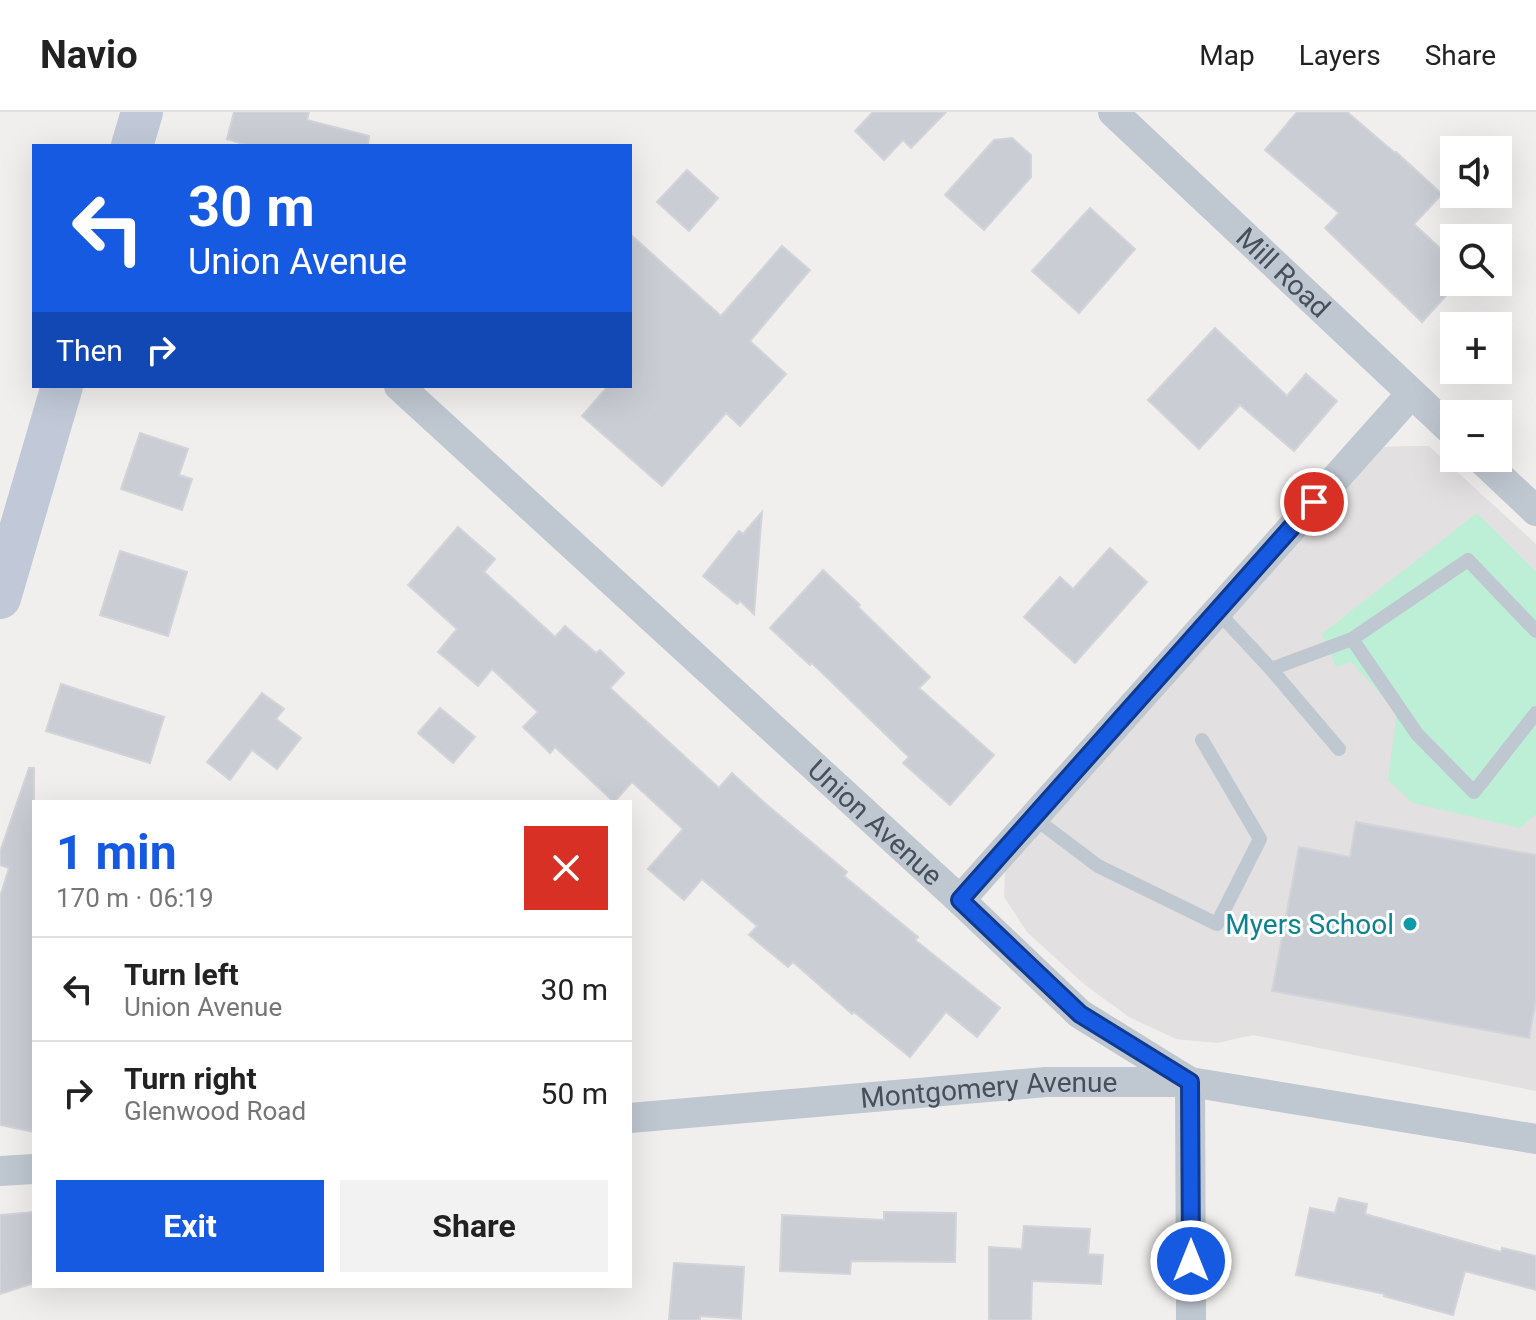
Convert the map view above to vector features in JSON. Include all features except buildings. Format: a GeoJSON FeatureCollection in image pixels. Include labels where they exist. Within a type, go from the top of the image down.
{"type":"FeatureCollection","features":[{"type":"Feature","properties":{"kind":"street","name":"Mill Road"},"geometry":{"type":"LineString","coordinates":[[1113,112],[1440,420]]}},
{"type":"Feature","properties":{"kind":"street"},"geometry":{"type":"LineString","coordinates":[[0,598],[6,554],[61,388]]}},
{"type":"Feature","properties":{"kind":"street","name":"Union Avenue"},"geometry":{"type":"LineString","coordinates":[[401,388],[960,900],[1080,1014],[1190,1082]]}},
{"type":"Feature","properties":{"kind":"street"},"geometry":{"type":"LineString","coordinates":[[960,900],[1411,394]]}},
{"type":"Feature","properties":{"kind":"street"},"geometry":{"type":"LineString","coordinates":[[1495,472],[1536,511]]}},
{"type":"Feature","properties":{"kind":"street","name":"Montgomery Avenue"},"geometry":{"type":"LineString","coordinates":[[632,1118],[1046,1082],[1190,1082],[1536,1139]]}},
{"type":"Feature","properties":{"kind":"street"},"geometry":{"type":"LineString","coordinates":[[1190,1082],[1191,1320]]}},
{"type":"Feature","properties":{"kind":"street"},"geometry":{"type":"LineString","coordinates":[[0,1171],[32,1169]]}},
{"type":"Feature","properties":{"kind":"lane"},"geometry":{"type":"LineString","coordinates":[[1271,669],[1352,639],[1468,560],[1536,631]]}},
{"type":"Feature","properties":{"kind":"lane"},"geometry":{"type":"LineString","coordinates":[[1217,611],[1339,749]]}},
{"type":"Feature","properties":{"kind":"lane"},"geometry":{"type":"LineString","coordinates":[[1352,639],[1417,734],[1474,792],[1536,713]]}},
{"type":"Feature","properties":{"kind":"lane"},"geometry":{"type":"LineString","coordinates":[[1033,817],[1098,866],[1217,924],[1260,839],[1202,740]]}},
{"type":"Feature","properties":{"kind":"shaded area"},"geometry":{"type":"Polygon","coordinates":[[[1429,446],[1440,456],[1440,472],[1457,472],[1536,544],[1536,1091],[1253,1035],[1217,1043],[1176,1039],[1129,1017],[1085,985],[1027,932],[1004,897],[1005,869],[1384,447],[1429,446]]]}},
{"type":"Feature","properties":{"kind":"green space"},"geometry":{"type":"Polygon","coordinates":[[[1477,513],[1536,572],[1536,814],[1520,828],[1413,803],[1388,780],[1397,712],[1351,662],[1336,667],[1322,634],[1477,513]]]}},
{"type":"Feature","properties":{"kind":"place","name":"Myers School"},"geometry":{"type":"Point","coordinates":[1410,924]}},
{"type":"Feature","properties":{"kind":"route"},"geometry":{"type":"LineString","coordinates":[[1191,1261],[1190,1082],[1080,1014],[960,900],[1314,502]]}}]}
